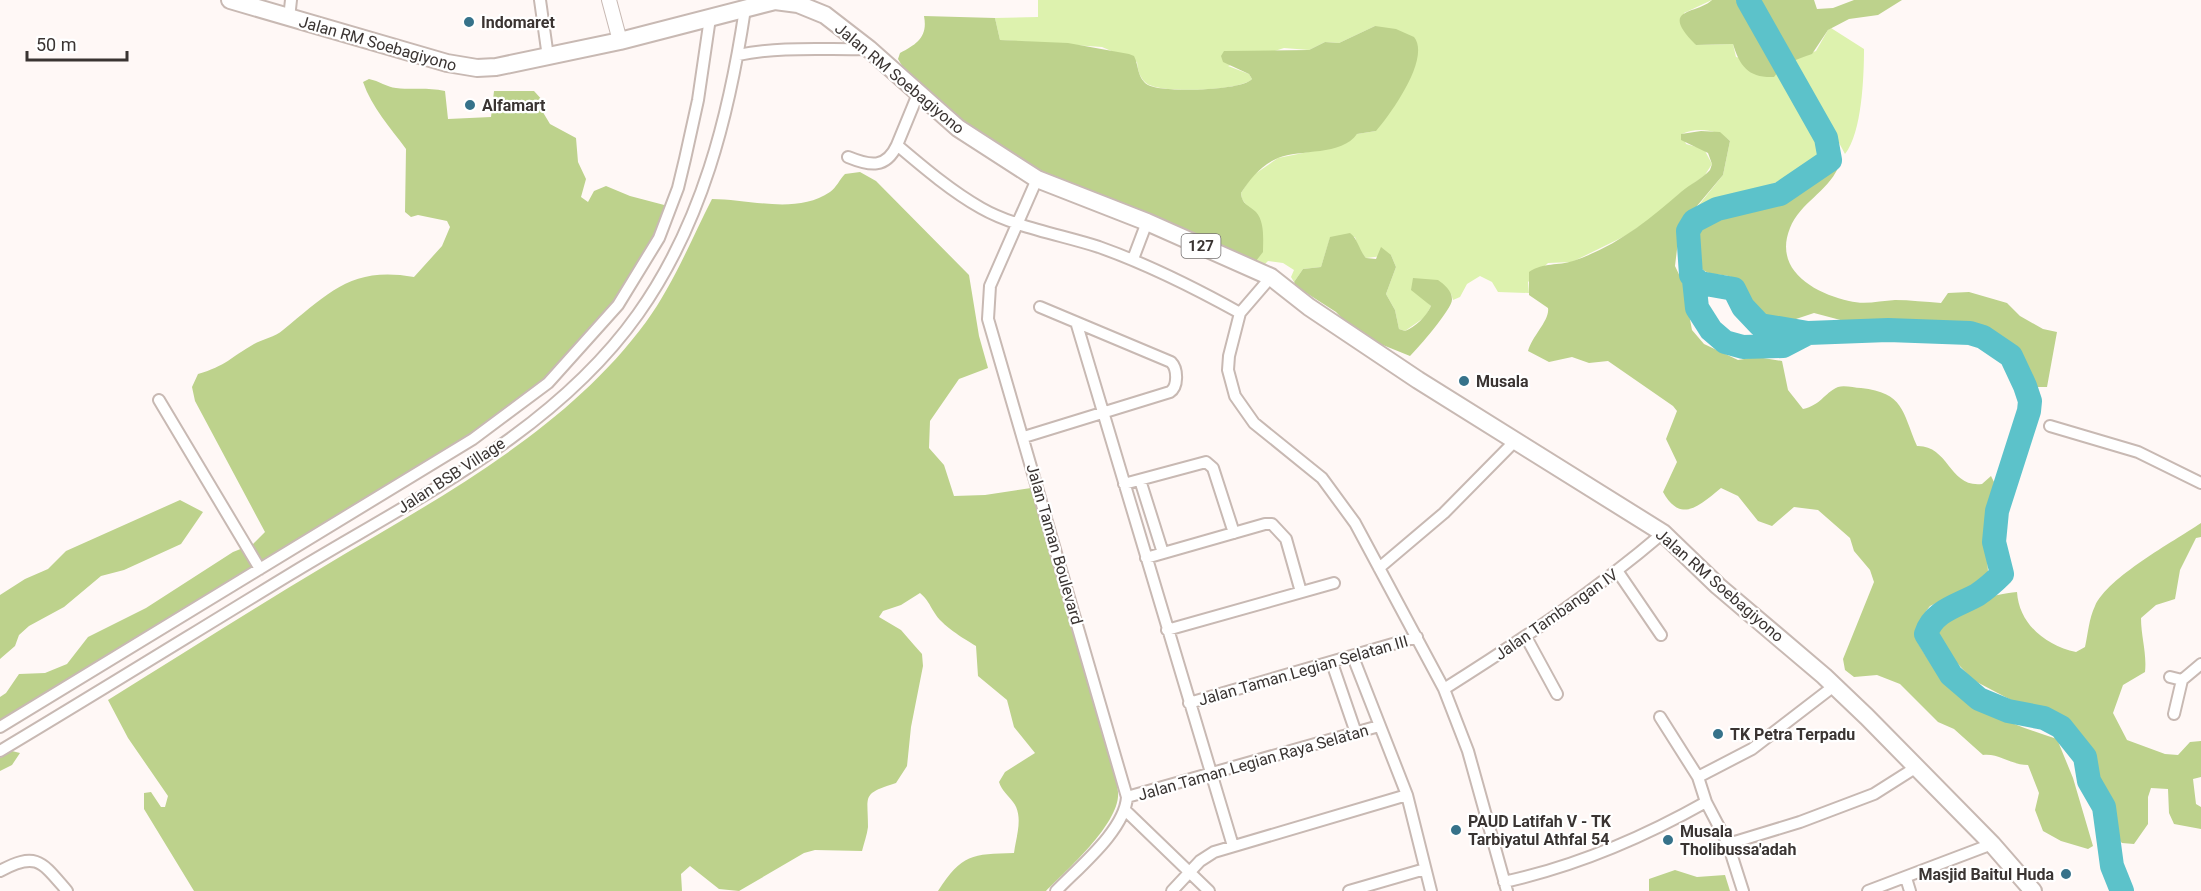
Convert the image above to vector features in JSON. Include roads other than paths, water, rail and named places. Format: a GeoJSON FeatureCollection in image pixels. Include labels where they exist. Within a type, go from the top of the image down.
{"type":"FeatureCollection","features":[{"type":"Feature","properties":{"kind":"main road","name":"Jalan RM Soebagiyono"},"geometry":{"type":"LineString","coordinates":[[230,0],[461,66],[496,67],[620,41],[775,1],[811,8],[825,15],[870,49],[918,94],[988,150],[1037,179],[1147,222],[1270,277],[1309,307],[1418,380],[1663,533],[1718,586],[1834,686],[1992,844],[2033,891]]}},
{"type":"Feature","properties":{"kind":"street"},"geometry":{"type":"LineString","coordinates":[[289,18],[291,0]]}},
{"type":"Feature","properties":{"kind":"street"},"geometry":{"type":"LineString","coordinates":[[540,0],[548,57]]}},
{"type":"Feature","properties":{"kind":"street"},"geometry":{"type":"LineString","coordinates":[[609,0],[620,41]]}},
{"type":"Feature","properties":{"kind":"street","name":"Jalan BSB Village"},"geometry":{"type":"LineString","coordinates":[[0,752],[428,492],[535,418],[578,381],[637,316],[656,286],[696,205],[721,136],[745,9]]}},
{"type":"Feature","properties":{"kind":"street"},"geometry":{"type":"LineString","coordinates":[[0,727],[473,439],[548,383],[618,305],[659,238],[678,188],[698,100],[710,18]]}},
{"type":"Feature","properties":{"kind":"street"},"geometry":{"type":"LineString","coordinates":[[738,55],[812,48],[870,49]]}},
{"type":"Feature","properties":{"kind":"street"},"geometry":{"type":"LineString","coordinates":[[849,158],[861,162],[884,162],[890,158],[918,94]]}},
{"type":"Feature","properties":{"kind":"street"},"geometry":{"type":"LineString","coordinates":[[897,145],[946,185],[982,209],[1017,223],[1054,232],[1132,259],[1240,313]]}},
{"type":"Feature","properties":{"kind":"street","name":"Jalan Taman Boulevard"},"geometry":{"type":"LineString","coordinates":[[1037,179],[990,286],[987,312],[1127,797],[1126,811]]}},
{"type":"Feature","properties":{"kind":"street"},"geometry":{"type":"LineString","coordinates":[[1132,259],[1147,222]]}},
{"type":"Feature","properties":{"kind":"street"},"geometry":{"type":"LineString","coordinates":[[1270,277],[1240,313],[1229,356],[1228,370],[1235,396],[1254,423],[1322,478],[1355,523],[1444,689],[1468,751],[1505,887],[1658,829],[1706,802]]}},
{"type":"Feature","properties":{"kind":"street"},"geometry":{"type":"LineString","coordinates":[[1024,438],[1174,390],[1174,365],[1077,325],[1040,307]]}},
{"type":"Feature","properties":{"kind":"street"},"geometry":{"type":"LineString","coordinates":[[1077,325],[1233,846]]}},
{"type":"Feature","properties":{"kind":"street"},"geometry":{"type":"LineString","coordinates":[[159,400],[260,569]]}},
{"type":"Feature","properties":{"kind":"street"},"geometry":{"type":"LineString","coordinates":[[2050,426],[2138,452],[2201,483]]}},
{"type":"Feature","properties":{"kind":"street"},"geometry":{"type":"LineString","coordinates":[[1379,568],[1444,513],[1515,440]]}},
{"type":"Feature","properties":{"kind":"street"},"geometry":{"type":"LineString","coordinates":[[1124,484],[1201,463],[1210,464],[1234,532]]}},
{"type":"Feature","properties":{"kind":"street"},"geometry":{"type":"LineString","coordinates":[[1140,480],[1163,553]]}},
{"type":"Feature","properties":{"kind":"street"},"geometry":{"type":"LineString","coordinates":[[1146,558],[1234,532],[1272,524],[1282,531],[1301,592]]}},
{"type":"Feature","properties":{"kind":"street","name":"Jalan Tambangan IV"},"geometry":{"type":"LineString","coordinates":[[1444,689],[1526,637],[1617,572],[1663,533]]}},
{"type":"Feature","properties":{"kind":"street"},"geometry":{"type":"LineString","coordinates":[[1617,572],[1661,635]]}},
{"type":"Feature","properties":{"kind":"street"},"geometry":{"type":"LineString","coordinates":[[1167,630],[1334,583]]}},
{"type":"Feature","properties":{"kind":"street","name":"Jalan Taman Legian Selatan III"},"geometry":{"type":"LineString","coordinates":[[1189,703],[1417,637]]}},
{"type":"Feature","properties":{"kind":"street"},"geometry":{"type":"LineString","coordinates":[[1526,637],[1557,694]]}},
{"type":"Feature","properties":{"kind":"street"},"geometry":{"type":"LineString","coordinates":[[1353,657],[1407,795],[1431,891]]}},
{"type":"Feature","properties":{"kind":"street"},"geometry":{"type":"LineString","coordinates":[[1332,663],[1356,733]]}},
{"type":"Feature","properties":{"kind":"street"},"geometry":{"type":"LineString","coordinates":[[2174,714],[2182,680],[2201,664]]}},
{"type":"Feature","properties":{"kind":"street"},"geometry":{"type":"LineString","coordinates":[[2170,677],[2182,680]]}},
{"type":"Feature","properties":{"kind":"street"},"geometry":{"type":"LineString","coordinates":[[1698,777],[1752,749],[1834,686]]}},
{"type":"Feature","properties":{"kind":"street"},"geometry":{"type":"LineString","coordinates":[[1660,717],[1698,777],[1706,802],[1728,844],[1743,891]]}},
{"type":"Feature","properties":{"kind":"street","name":"Jalan Taman Legian Raya Selatan"},"geometry":{"type":"LineString","coordinates":[[1127,797],[1379,726]]}},
{"type":"Feature","properties":{"kind":"street"},"geometry":{"type":"LineString","coordinates":[[1728,844],[1800,822],[1874,794],[1915,768]]}},
{"type":"Feature","properties":{"kind":"street"},"geometry":{"type":"LineString","coordinates":[[1172,891],[1206,856],[1407,795]]}},
{"type":"Feature","properties":{"kind":"street"},"geometry":{"type":"LineString","coordinates":[[1056,891],[1113,831],[1126,811],[1209,891]]}},
{"type":"Feature","properties":{"kind":"street"},"geometry":{"type":"LineString","coordinates":[[1868,891],[1992,844]]}},
{"type":"Feature","properties":{"kind":"street"},"geometry":{"type":"LineString","coordinates":[[0,871],[19,861],[31,860],[47,868],[67,891]]}},
{"type":"Feature","properties":{"kind":"street"},"geometry":{"type":"LineString","coordinates":[[1351,891],[1425,869]]}},
{"type":"Feature","properties":{"kind":"street"},"geometry":{"type":"LineString","coordinates":[[1906,878],[1910,891]]}},
{"type":"Feature","properties":{"kind":"waterway"},"geometry":{"type":"LineString","coordinates":[[1748,0],[1826,138],[1830,160],[1780,194],[1717,209],[1694,221],[1688,231],[1691,275],[1700,283],[1734,289],[1743,307],[1760,325],[1808,333],[1888,330],[1970,333],[1983,337],[2011,356],[2030,401],[2029,411],[1997,511],[1994,542],[2002,574],[1977,595],[1940,614],[1929,626],[1926,634],[1951,675],[1979,699],[2008,711],[2044,718],[2061,727],[2085,757],[2089,781],[2104,807],[2112,866],[2122,891]]}},
{"type":"Feature","properties":{"kind":"waterway"},"geometry":{"type":"LineString","coordinates":[[1694,280],[1697,308],[1711,330],[1725,342],[1743,347],[1783,346],[1808,333]]}},
{"type":"Feature","properties":{"kind":"place","name":"Indomaret"},"geometry":{"type":"Point","coordinates":[469,22]}},
{"type":"Feature","properties":{"kind":"place","name":"Alfamart"},"geometry":{"type":"Point","coordinates":[470,105]}},
{"type":"Feature","properties":{"kind":"place","name":"Musala"},"geometry":{"type":"Point","coordinates":[1464,381]}},
{"type":"Feature","properties":{"kind":"place","name":"TK Petra Terpadu"},"geometry":{"type":"Point","coordinates":[1718,734]}},
{"type":"Feature","properties":{"kind":"place","name":"PAUD Latifah V - TK Tarbiyatul Athfal 54"},"geometry":{"type":"Point","coordinates":[1456,830]}},
{"type":"Feature","properties":{"kind":"place","name":"Musala Tholibussa'adah"},"geometry":{"type":"Point","coordinates":[1668,840]}},
{"type":"Feature","properties":{"kind":"place","name":"Masjid Baitul Huda"},"geometry":{"type":"Point","coordinates":[2066,874]}}]}
